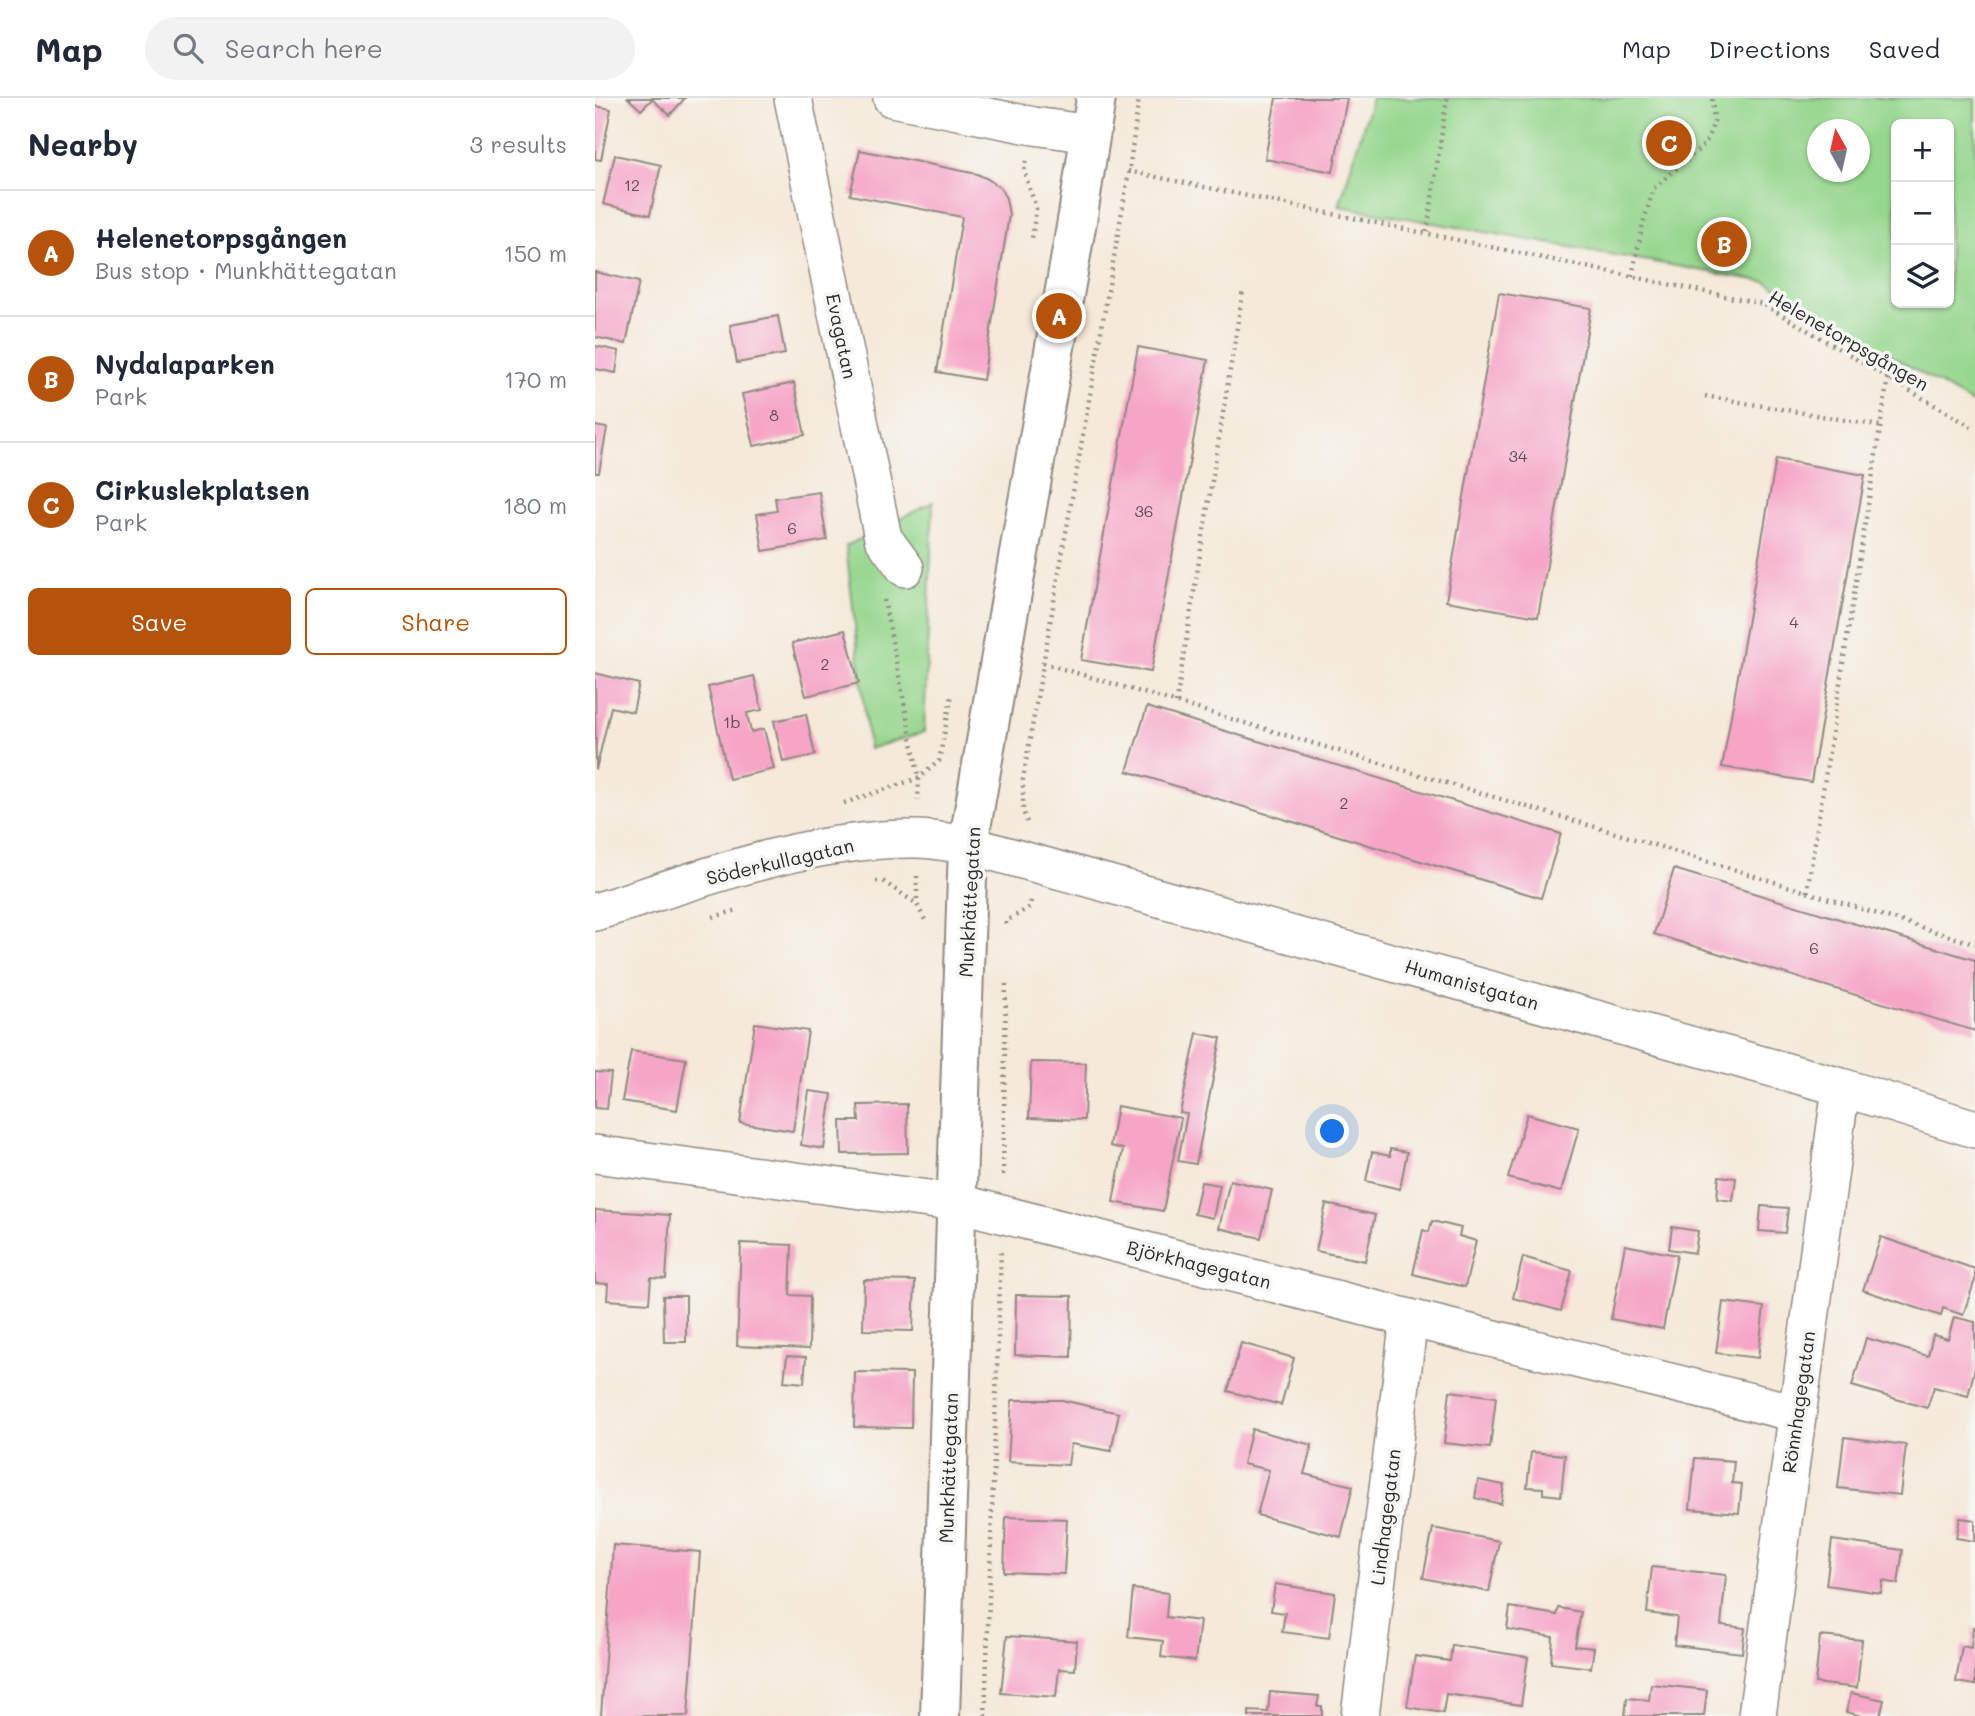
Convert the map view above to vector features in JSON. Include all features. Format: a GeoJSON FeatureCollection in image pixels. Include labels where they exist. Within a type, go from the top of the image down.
{"type":"FeatureCollection","features":[{"type":"Feature","properties":{"kind":"main road","name":"Munkhättegatan"},"geometry":{"type":"LineString","coordinates":[[940,1716],[968,845],[1091,131]]}},
{"type":"Feature","properties":{"kind":"street","name":"Evagatan"},"geometry":{"type":"LineString","coordinates":[[793,98],[883,538],[905,568]]}},
{"type":"Feature","properties":{"kind":"street"},"geometry":{"type":"LineString","coordinates":[[892,98],[1034,126],[1091,131]]}},
{"type":"Feature","properties":{"kind":"street","name":"Söderkullagatan"},"geometry":{"type":"LineString","coordinates":[[595,912],[762,861],[839,844],[916,839],[968,845]]}},
{"type":"Feature","properties":{"kind":"street","name":"Humanistgatan"},"geometry":{"type":"LineString","coordinates":[[968,845],[1841,1087],[1975,1129]]}},
{"type":"Feature","properties":{"kind":"street","name":"Rönnhagegatan"},"geometry":{"type":"LineString","coordinates":[[1757,1716],[1841,1087]]}},
{"type":"Feature","properties":{"kind":"street","name":"Björkhagegatan"},"geometry":{"type":"LineString","coordinates":[[595,1154],[958,1203],[1796,1413]]}},
{"type":"Feature","properties":{"kind":"street","name":"Lindhagegatan"},"geometry":{"type":"LineString","coordinates":[[1360,1716],[1409,1318]]}},
{"type":"Feature","properties":{"kind":"path"},"geometry":{"type":"LineString","coordinates":[[1427,232],[1447,98]]}},
{"type":"Feature","properties":{"kind":"path"},"geometry":{"type":"LineString","coordinates":[[1632,276],[1643,223],[1654,188],[1706,143],[1714,122],[1712,98]]}},
{"type":"Feature","properties":{"kind":"path","name":"Helenetorpsgången"},"geometry":{"type":"LineString","coordinates":[[1091,131],[1427,232],[1763,304],[1975,429]]}},
{"type":"Feature","properties":{"kind":"path"},"geometry":{"type":"LineString","coordinates":[[1177,703],[1243,290]]}},
{"type":"Feature","properties":{"kind":"path"},"geometry":{"type":"LineString","coordinates":[[1807,892],[1888,378]]}},
{"type":"Feature","properties":{"kind":"path"},"geometry":{"type":"LineString","coordinates":[[1705,396],[1880,426]]}},
{"type":"Feature","properties":{"kind":"path"},"geometry":{"type":"LineString","coordinates":[[905,568],[880,581],[919,778],[917,904]]}},
{"type":"Feature","properties":{"kind":"path"},"geometry":{"type":"LineString","coordinates":[[1043,663],[1975,944]]}},
{"type":"Feature","properties":{"kind":"green space"},"geometry":{"type":"Polygon","coordinates":[[[1372,98],[1975,98],[1975,405],[1766,282],[1339,206],[1372,98]]]}},
{"type":"Feature","properties":{"kind":"green space"},"geometry":{"type":"Polygon","coordinates":[[[933,502],[924,732],[869,749],[846,546],[933,502]]]}},
{"type":"Feature","properties":{"kind":"building"},"geometry":{"type":"Polygon","coordinates":[[[628,98],[685,98],[670,115],[652,99],[641,110],[628,98]]]}},
{"type":"Feature","properties":{"kind":"building"},"geometry":{"type":"Polygon","coordinates":[[[1276,98],[1347,98],[1333,172],[1265,159],[1276,98]]]}},
{"type":"Feature","properties":{"kind":"building"},"geometry":{"type":"Polygon","coordinates":[[[595,106],[611,109],[601,160],[595,159],[595,106]]]}},
{"type":"Feature","properties":{"kind":"building"},"geometry":{"type":"Polygon","coordinates":[[[860,150],[977,174],[1000,188],[1006,198],[1009,215],[983,380],[937,372],[962,217],[850,195],[860,150]]]}},
{"type":"Feature","properties":{"kind":"building"},"geometry":{"type":"Polygon","coordinates":[[[615,155],[661,165],[650,215],[603,204],[615,155]]]}},
{"type":"Feature","properties":{"kind":"building"},"geometry":{"type":"Polygon","coordinates":[[[595,272],[639,282],[626,344],[595,337],[595,272]]]}},
{"type":"Feature","properties":{"kind":"building"},"geometry":{"type":"Polygon","coordinates":[[[1499,293],[1591,308],[1538,617],[1446,601],[1499,293]]]}},
{"type":"Feature","properties":{"kind":"building"},"geometry":{"type":"Polygon","coordinates":[[[778,316],[785,354],[737,363],[730,325],[778,316]]]}},
{"type":"Feature","properties":{"kind":"building"},"geometry":{"type":"Polygon","coordinates":[[[595,346],[619,351],[616,373],[595,369],[595,346]]]}},
{"type":"Feature","properties":{"kind":"building"},"geometry":{"type":"Polygon","coordinates":[[[1138,347],[1208,360],[1151,672],[1081,660],[1138,347]]]}},
{"type":"Feature","properties":{"kind":"building"},"geometry":{"type":"Polygon","coordinates":[[[794,383],[805,435],[754,446],[742,394],[794,383]]]}},
{"type":"Feature","properties":{"kind":"building"},"geometry":{"type":"Polygon","coordinates":[[[595,426],[607,428],[599,473],[595,473],[595,426]]]}},
{"type":"Feature","properties":{"kind":"building"},"geometry":{"type":"Polygon","coordinates":[[[1776,459],[1865,475],[1811,782],[1722,767],[1776,459]]]}},
{"type":"Feature","properties":{"kind":"building"},"geometry":{"type":"Polygon","coordinates":[[[819,492],[827,540],[763,551],[757,514],[777,511],[775,498],[819,492]]]}},
{"type":"Feature","properties":{"kind":"building"},"geometry":{"type":"Polygon","coordinates":[[[845,630],[859,683],[806,696],[792,643],[845,630]]]}},
{"type":"Feature","properties":{"kind":"building"},"geometry":{"type":"Polygon","coordinates":[[[595,673],[639,684],[633,712],[611,707],[596,770],[595,673]]]}},
{"type":"Feature","properties":{"kind":"building"},"geometry":{"type":"Polygon","coordinates":[[[754,676],[762,710],[747,713],[751,732],[764,729],[774,769],[729,779],[708,687],[754,676]]]}},
{"type":"Feature","properties":{"kind":"building"},"geometry":{"type":"Polygon","coordinates":[[[1147,707],[1561,834],[1541,898],[1127,771],[1147,707]]]}},
{"type":"Feature","properties":{"kind":"building"},"geometry":{"type":"Polygon","coordinates":[[[806,714],[815,755],[783,762],[774,721],[806,714]]]}},
{"type":"Feature","properties":{"kind":"building"},"geometry":{"type":"Polygon","coordinates":[[[1674,869],[1975,960],[1975,1031],[1654,934],[1674,869]]]}},
{"type":"Feature","properties":{"kind":"building"},"geometry":{"type":"Polygon","coordinates":[[[755,1023],[808,1031],[793,1131],[740,1123],[755,1023]]]}},
{"type":"Feature","properties":{"kind":"building"},"geometry":{"type":"Polygon","coordinates":[[[1197,1033],[1221,1038],[1196,1164],[1178,1161],[1187,1114],[1180,1113],[1197,1033]]]}},
{"type":"Feature","properties":{"kind":"building"},"geometry":{"type":"Polygon","coordinates":[[[631,1051],[686,1059],[677,1110],[622,1101],[631,1051]]]}},
{"type":"Feature","properties":{"kind":"building"},"geometry":{"type":"Polygon","coordinates":[[[1031,1062],[1086,1063],[1084,1120],[1029,1118],[1031,1062]]]}},
{"type":"Feature","properties":{"kind":"building"},"geometry":{"type":"Polygon","coordinates":[[[595,1072],[611,1073],[607,1109],[595,1108],[595,1072]]]}},
{"type":"Feature","properties":{"kind":"building"},"geometry":{"type":"Polygon","coordinates":[[[809,1091],[832,1094],[824,1149],[801,1145],[809,1091]]]}},
{"type":"Feature","properties":{"kind":"building"},"geometry":{"type":"Polygon","coordinates":[[[907,1104],[908,1153],[842,1154],[841,1121],[859,1121],[858,1105],[907,1104]]]}},
{"type":"Feature","properties":{"kind":"building"},"geometry":{"type":"Polygon","coordinates":[[[1117,1106],[1181,1118],[1163,1211],[1113,1202],[1123,1149],[1110,1146],[1117,1106]]]}},
{"type":"Feature","properties":{"kind":"building"},"geometry":{"type":"Polygon","coordinates":[[[1527,1114],[1579,1128],[1561,1192],[1508,1178],[1527,1114]]]}},
{"type":"Feature","properties":{"kind":"building"},"geometry":{"type":"Polygon","coordinates":[[[1390,1149],[1407,1152],[1400,1189],[1366,1181],[1372,1152],[1390,1156],[1390,1149]]]}},
{"type":"Feature","properties":{"kind":"building"},"geometry":{"type":"Polygon","coordinates":[[[1719,1176],[1736,1178],[1733,1201],[1717,1199],[1719,1176]]]}},
{"type":"Feature","properties":{"kind":"building"},"geometry":{"type":"Polygon","coordinates":[[[1230,1180],[1272,1190],[1261,1238],[1219,1228],[1230,1180]]]}},
{"type":"Feature","properties":{"kind":"building"},"geometry":{"type":"Polygon","coordinates":[[[1201,1182],[1220,1185],[1213,1218],[1194,1214],[1201,1182]]]}},
{"type":"Feature","properties":{"kind":"building"},"geometry":{"type":"Polygon","coordinates":[[[1326,1204],[1375,1215],[1365,1261],[1316,1251],[1326,1204]]]}},
{"type":"Feature","properties":{"kind":"building"},"geometry":{"type":"Polygon","coordinates":[[[1761,1206],[1788,1208],[1785,1233],[1759,1231],[1761,1206]]]}},
{"type":"Feature","properties":{"kind":"building"},"geometry":{"type":"Polygon","coordinates":[[[595,1210],[670,1215],[666,1279],[651,1278],[649,1303],[607,1300],[608,1284],[595,1283],[595,1210]]]}},
{"type":"Feature","properties":{"kind":"building"},"geometry":{"type":"Polygon","coordinates":[[[1432,1221],[1461,1228],[1459,1236],[1476,1241],[1465,1287],[1413,1274],[1423,1230],[1429,1232],[1432,1221]]]}},
{"type":"Feature","properties":{"kind":"building"},"geometry":{"type":"Polygon","coordinates":[[[1672,1227],[1698,1231],[1695,1253],[1669,1249],[1672,1227]]]}},
{"type":"Feature","properties":{"kind":"building"},"geometry":{"type":"Polygon","coordinates":[[[1881,1237],[1975,1269],[1975,1280],[1963,1315],[1943,1308],[1941,1316],[1863,1290],[1881,1237]]]}},
{"type":"Feature","properties":{"kind":"building"},"geometry":{"type":"Polygon","coordinates":[[[741,1243],[792,1245],[790,1295],[810,1296],[809,1349],[737,1346],[741,1243]]]}},
{"type":"Feature","properties":{"kind":"building"},"geometry":{"type":"Polygon","coordinates":[[[1625,1245],[1677,1255],[1663,1329],[1611,1319],[1625,1245]]]}},
{"type":"Feature","properties":{"kind":"building"},"geometry":{"type":"Polygon","coordinates":[[[1523,1257],[1572,1271],[1561,1311],[1513,1298],[1523,1257]]]}},
{"type":"Feature","properties":{"kind":"building"},"geometry":{"type":"Polygon","coordinates":[[[864,1280],[915,1281],[913,1331],[863,1330],[864,1280]]]}},
{"type":"Feature","properties":{"kind":"building"},"geometry":{"type":"Polygon","coordinates":[[[1016,1295],[1072,1296],[1071,1357],[1015,1355],[1016,1295]]]}},
{"type":"Feature","properties":{"kind":"building"},"geometry":{"type":"Polygon","coordinates":[[[663,1296],[686,1296],[686,1342],[664,1342],[663,1296]]]}},
{"type":"Feature","properties":{"kind":"building"},"geometry":{"type":"Polygon","coordinates":[[[1723,1302],[1764,1307],[1758,1358],[1716,1353],[1723,1302]]]}},
{"type":"Feature","properties":{"kind":"building"},"geometry":{"type":"Polygon","coordinates":[[[1954,1317],[1975,1322],[1975,1368],[1968,1396],[1934,1387],[1927,1408],[1852,1386],[1866,1338],[1928,1356],[1933,1335],[1948,1339],[1954,1317]]]}},
{"type":"Feature","properties":{"kind":"building"},"geometry":{"type":"Polygon","coordinates":[[[1241,1343],[1294,1358],[1281,1405],[1228,1391],[1241,1343]]]}},
{"type":"Feature","properties":{"kind":"building"},"geometry":{"type":"Polygon","coordinates":[[[787,1356],[806,1357],[804,1383],[784,1381],[787,1356]]]}},
{"type":"Feature","properties":{"kind":"building"},"geometry":{"type":"Polygon","coordinates":[[[855,1372],[912,1373],[911,1428],[854,1427],[855,1372]]]}},
{"type":"Feature","properties":{"kind":"building"},"geometry":{"type":"Polygon","coordinates":[[[1450,1391],[1496,1397],[1490,1448],[1444,1443],[1450,1391]]]}},
{"type":"Feature","properties":{"kind":"building"},"geometry":{"type":"Polygon","coordinates":[[[1012,1400],[1062,1400],[1119,1413],[1111,1451],[1071,1444],[1068,1465],[1008,1462],[1012,1400]]]}},
{"type":"Feature","properties":{"kind":"building"},"geometry":{"type":"Polygon","coordinates":[[[1252,1429],[1312,1445],[1304,1474],[1353,1486],[1341,1537],[1257,1515],[1269,1470],[1243,1464],[1252,1429]]]}},
{"type":"Feature","properties":{"kind":"building"},"geometry":{"type":"Polygon","coordinates":[[[1844,1437],[1906,1445],[1900,1495],[1838,1488],[1844,1437]]]}},
{"type":"Feature","properties":{"kind":"building"},"geometry":{"type":"Polygon","coordinates":[[[1531,1452],[1565,1455],[1561,1496],[1543,1494],[1543,1488],[1527,1487],[1531,1452]]]}},
{"type":"Feature","properties":{"kind":"building"},"geometry":{"type":"Polygon","coordinates":[[[1695,1458],[1734,1461],[1732,1483],[1742,1484],[1739,1513],[1690,1509],[1695,1458]]]}},
{"type":"Feature","properties":{"kind":"building"},"geometry":{"type":"Polygon","coordinates":[[[1478,1480],[1504,1485],[1501,1504],[1475,1498],[1478,1480]]]}},
{"type":"Feature","properties":{"kind":"building"},"geometry":{"type":"Polygon","coordinates":[[[1006,1517],[1067,1519],[1064,1574],[1004,1572],[1006,1517]]]}},
{"type":"Feature","properties":{"kind":"building"},"geometry":{"type":"Polygon","coordinates":[[[1960,1518],[1975,1520],[1975,1541],[1956,1538],[1960,1518]]]}},
{"type":"Feature","properties":{"kind":"building"},"geometry":{"type":"Polygon","coordinates":[[[1433,1528],[1499,1541],[1489,1592],[1423,1578],[1433,1528]]]}},
{"type":"Feature","properties":{"kind":"building"},"geometry":{"type":"Polygon","coordinates":[[[1832,1540],[1903,1550],[1898,1584],[1883,1581],[1881,1593],[1826,1585],[1832,1540]]]}},
{"type":"Feature","properties":{"kind":"building"},"geometry":{"type":"Polygon","coordinates":[[[613,1545],[700,1552],[688,1716],[601,1716],[613,1545]]]}},
{"type":"Feature","properties":{"kind":"building"},"geometry":{"type":"Polygon","coordinates":[[[1652,1567],[1726,1575],[1721,1625],[1745,1628],[1742,1653],[1674,1645],[1677,1617],[1647,1613],[1652,1567]]]}},
{"type":"Feature","properties":{"kind":"building"},"geometry":{"type":"Polygon","coordinates":[[[1275,1584],[1335,1593],[1329,1638],[1282,1632],[1285,1613],[1271,1611],[1275,1584]]]}},
{"type":"Feature","properties":{"kind":"building"},"geometry":{"type":"Polygon","coordinates":[[[1133,1589],[1168,1593],[1166,1617],[1200,1621],[1195,1661],[1161,1657],[1163,1641],[1128,1637],[1133,1589]]]}},
{"type":"Feature","properties":{"kind":"building"},"geometry":{"type":"Polygon","coordinates":[[[1510,1607],[1557,1615],[1559,1608],[1581,1612],[1575,1646],[1594,1648],[1591,1668],[1551,1663],[1553,1637],[1507,1629],[1510,1607]]]}},
{"type":"Feature","properties":{"kind":"building"},"geometry":{"type":"Polygon","coordinates":[[[1973,1627],[1975,1685],[1956,1682],[1962,1646],[1971,1648],[1973,1627]]]}},
{"type":"Feature","properties":{"kind":"building"},"geometry":{"type":"Polygon","coordinates":[[[1007,1636],[1077,1641],[1075,1670],[1059,1669],[1056,1697],[1001,1693],[1007,1636]]]}},
{"type":"Feature","properties":{"kind":"building"},"geometry":{"type":"Polygon","coordinates":[[[1820,1636],[1862,1640],[1857,1688],[1815,1683],[1820,1636]]]}},
{"type":"Feature","properties":{"kind":"building"},"geometry":{"type":"Polygon","coordinates":[[[1452,1645],[1528,1657],[1521,1705],[1446,1694],[1443,1713],[1407,1707],[1415,1656],[1450,1661],[1452,1645]]]}},
{"type":"Feature","properties":{"kind":"building"},"geometry":{"type":"Polygon","coordinates":[[[1651,1684],[1707,1690],[1704,1716],[1625,1716],[1627,1698],[1649,1700],[1651,1684]]]}},
{"type":"Feature","properties":{"kind":"building"},"geometry":{"type":"Polygon","coordinates":[[[1270,1692],[1319,1696],[1317,1706],[1322,1706],[1322,1716],[1249,1716],[1249,1711],[1268,1712],[1270,1692]]]}},
{"type":"Feature","properties":{"kind":"building"},"geometry":{"type":"Polygon","coordinates":[[[1851,1693],[1884,1700],[1880,1716],[1862,1716],[1846,1712],[1851,1693]]]}},
{"type":"Feature","properties":{"kind":"place","name":"Cirkuslekplatsen"},"geometry":{"type":"Point","coordinates":[1669,143]}},
{"type":"Feature","properties":{"kind":"place","name":"Nydalaparken"},"geometry":{"type":"Point","coordinates":[1724,244]}},
{"type":"Feature","properties":{"kind":"place","name":"Helenetorpsgången"},"geometry":{"type":"Point","coordinates":[1059,316]}}]}
